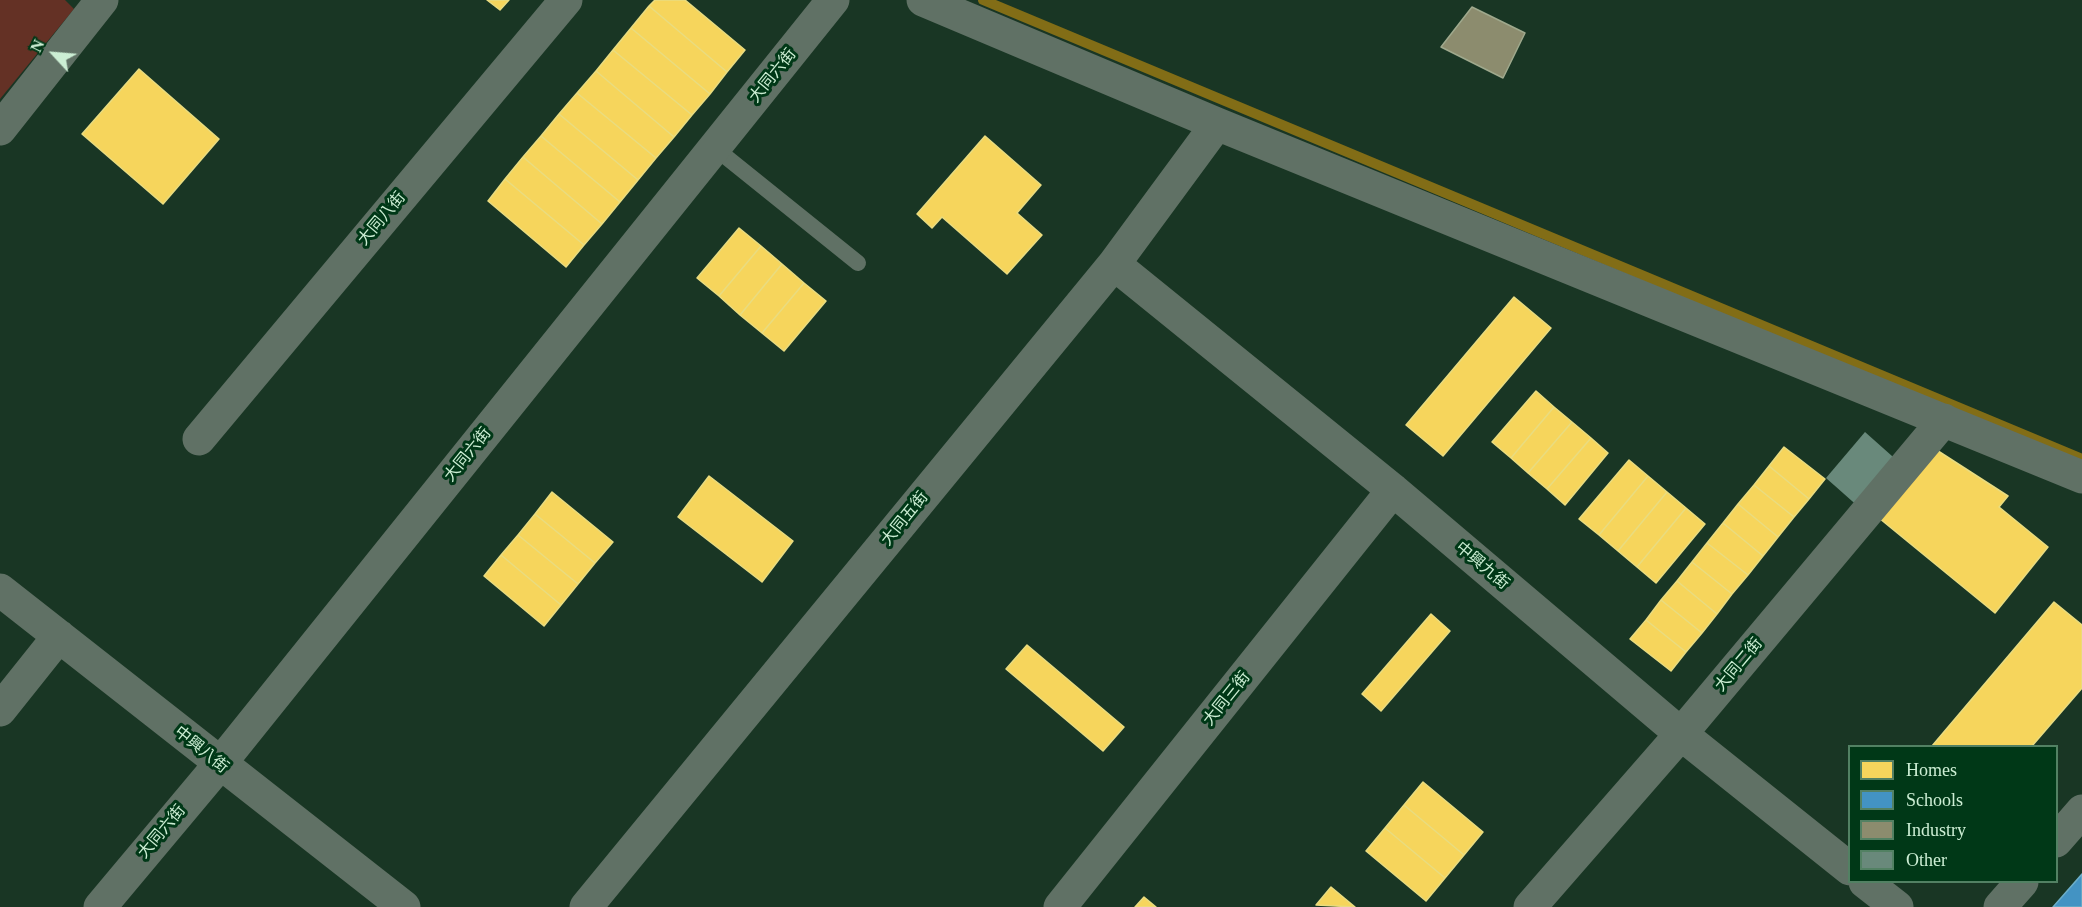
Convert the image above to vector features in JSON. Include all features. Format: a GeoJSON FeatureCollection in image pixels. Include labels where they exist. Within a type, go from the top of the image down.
{"type":"FeatureCollection","features":[{"type":"Feature","properties":{"kind":"street"},"geometry":{"type":"LineString","coordinates":[[0,129],[102,0]]}},
{"type":"Feature","properties":{"kind":"street","name":"大同八街"},"geometry":{"type":"LineString","coordinates":[[199,439],[566,0]]}},
{"type":"Feature","properties":{"kind":"street","name":"大同六街"},"geometry":{"type":"LineString","coordinates":[[100,907],[219,765],[833,0]]}},
{"type":"Feature","properties":{"kind":"street"},"geometry":{"type":"LineString","coordinates":[[923,0],[1217,124],[2082,477]]}},
{"type":"Feature","properties":{"kind":"street","name":"大同五街"},"geometry":{"type":"LineString","coordinates":[[586,907],[1114,264],[1217,124]]}},
{"type":"Feature","properties":{"kind":"street","name":"中興九街"},"geometry":{"type":"LineString","coordinates":[[1114,264],[1393,490],[1681,734],[1848,867]]}},
{"type":"Feature","properties":{"kind":"street","name":"大同二街"},"geometry":{"type":"LineString","coordinates":[[1530,907],[1681,734],[1944,420]]}},
{"type":"Feature","properties":{"kind":"street","name":"大同三街"},"geometry":{"type":"LineString","coordinates":[[1060,907],[1393,490]]}},
{"type":"Feature","properties":{"kind":"street","name":"中興八街"},"geometry":{"type":"LineString","coordinates":[[0,590],[219,765],[404,907]]}},
{"type":"Feature","properties":{"kind":"street"},"geometry":{"type":"LineString","coordinates":[[0,710],[59,636]]}},
{"type":"Feature","properties":{"kind":"street"},"geometry":{"type":"LineString","coordinates":[[2058,839],[2082,811]]}},
{"type":"Feature","properties":{"kind":"street"},"geometry":{"type":"LineString","coordinates":[[1866,883],[1897,907]]}},
{"type":"Feature","properties":{"kind":"street"},"geometry":{"type":"LineString","coordinates":[[2000,907],[2021,883]]}},
{"type":"Feature","properties":{"kind":"lane"},"geometry":{"type":"LineString","coordinates":[[715,148],[858,263]]}},
{"type":"Feature","properties":{"kind":"shaded area"},"geometry":{"type":"Polygon","coordinates":[[[0,0],[65,0],[74,9],[0,99],[0,0]]]}},
{"type":"Feature","properties":{"kind":"building: Homes"},"geometry":{"type":"Polygon","coordinates":[[[487,0],[509,0],[500,10],[487,0]]]}},
{"type":"Feature","properties":{"kind":"building: Homes"},"geometry":{"type":"Polygon","coordinates":[[[655,0],[685,0],[745,50],[727,72],[649,6],[655,0]]]}},
{"type":"Feature","properties":{"kind":"building: Homes"},"geometry":{"type":"Polygon","coordinates":[[[649,6],[727,72],[710,94],[631,28],[649,6]]]}},
{"type":"Feature","properties":{"kind":"building: Homes"},"geometry":{"type":"Polygon","coordinates":[[[631,28],[710,94],[692,115],[613,50],[631,28]]]}},
{"type":"Feature","properties":{"kind":"building: Homes"},"geometry":{"type":"Polygon","coordinates":[[[613,50],[692,115],[674,137],[596,71],[613,50]]]}},
{"type":"Feature","properties":{"kind":"building: Homes"},"geometry":{"type":"Polygon","coordinates":[[[139,69],[219,139],[163,204],[82,134],[139,69]]]}},
{"type":"Feature","properties":{"kind":"building: Homes"},"geometry":{"type":"Polygon","coordinates":[[[596,71],[674,137],[656,158],[577,93],[596,71]]]}},
{"type":"Feature","properties":{"kind":"building: Homes"},"geometry":{"type":"Polygon","coordinates":[[[577,93],[656,158],[638,180],[559,114],[577,93]]]}},
{"type":"Feature","properties":{"kind":"building: Homes"},"geometry":{"type":"Polygon","coordinates":[[[559,114],[638,180],[620,202],[541,136],[559,114]]]}},
{"type":"Feature","properties":{"kind":"building: Homes"},"geometry":{"type":"Polygon","coordinates":[[[541,136],[620,202],[602,224],[523,157],[541,136]]]}},
{"type":"Feature","properties":{"kind":"building: Homes"},"geometry":{"type":"Polygon","coordinates":[[[985,136],[1041,185],[1017,213],[1042,235],[1007,274],[942,217],[932,228],[917,214],[985,136]]]}},
{"type":"Feature","properties":{"kind":"building: Homes"},"geometry":{"type":"Polygon","coordinates":[[[523,157],[602,224],[584,245],[505,179],[523,157]]]}},
{"type":"Feature","properties":{"kind":"building: Homes"},"geometry":{"type":"Polygon","coordinates":[[[505,179],[584,245],[566,267],[488,201],[505,179]]]}},
{"type":"Feature","properties":{"kind":"building: Homes"},"geometry":{"type":"Polygon","coordinates":[[[739,228],[761,246],[719,296],[697,278],[739,228]]]}},
{"type":"Feature","properties":{"kind":"building: Homes"},"geometry":{"type":"Polygon","coordinates":[[[761,246],[782,264],[740,315],[719,296],[761,246]]]}},
{"type":"Feature","properties":{"kind":"building: Homes"},"geometry":{"type":"Polygon","coordinates":[[[782,264],[804,283],[762,333],[740,315],[782,264]]]}},
{"type":"Feature","properties":{"kind":"building: Homes"},"geometry":{"type":"Polygon","coordinates":[[[804,283],[826,301],[784,351],[762,333],[804,283]]]}},
{"type":"Feature","properties":{"kind":"building: Homes"},"geometry":{"type":"Polygon","coordinates":[[[1514,297],[1551,328],[1443,456],[1406,425],[1514,297]]]}},
{"type":"Feature","properties":{"kind":"building: Homes"},"geometry":{"type":"Polygon","coordinates":[[[1536,391],[1554,407],[1511,458],[1492,442],[1536,391]]]}},
{"type":"Feature","properties":{"kind":"building: Homes"},"geometry":{"type":"Polygon","coordinates":[[[1554,407],[1572,422],[1528,473],[1511,458],[1554,407]]]}},
{"type":"Feature","properties":{"kind":"building: Homes"},"geometry":{"type":"Polygon","coordinates":[[[1572,422],[1591,438],[1547,489],[1528,473],[1572,422]]]}},
{"type":"Feature","properties":{"kind":"building: Homes"},"geometry":{"type":"Polygon","coordinates":[[[1591,438],[1608,453],[1565,505],[1547,489],[1591,438]]]}},
{"type":"Feature","properties":{"kind":"building: Homes"},"geometry":{"type":"Polygon","coordinates":[[[1784,447],[1825,479],[1809,499],[1769,466],[1784,447]]]}},
{"type":"Feature","properties":{"kind":"building: Homes"},"geometry":{"type":"Polygon","coordinates":[[[1935,449],[2008,496],[1999,507],[2048,547],[1995,613],[1879,518],[1935,449]]]}},
{"type":"Feature","properties":{"kind":"building: Homes"},"geometry":{"type":"Polygon","coordinates":[[[1629,460],[1648,476],[1599,535],[1579,519],[1629,460]]]}},
{"type":"Feature","properties":{"kind":"building: Homes"},"geometry":{"type":"Polygon","coordinates":[[[1769,466],[1809,499],[1794,517],[1754,485],[1769,466]]]}},
{"type":"Feature","properties":{"kind":"building: Homes"},"geometry":{"type":"Polygon","coordinates":[[[709,476],[793,541],[762,582],[678,517],[709,476]]]}},
{"type":"Feature","properties":{"kind":"building: Homes"},"geometry":{"type":"Polygon","coordinates":[[[1648,476],[1667,492],[1618,551],[1599,535],[1648,476]]]}},
{"type":"Feature","properties":{"kind":"building: Homes"},"geometry":{"type":"Polygon","coordinates":[[[1754,485],[1794,517],[1778,537],[1738,504],[1754,485]]]}},
{"type":"Feature","properties":{"kind":"building: Homes"},"geometry":{"type":"Polygon","coordinates":[[[552,492],[613,542],[595,563],[535,514],[552,492]]]}},
{"type":"Feature","properties":{"kind":"building: Homes"},"geometry":{"type":"Polygon","coordinates":[[[1667,492],[1686,508],[1637,567],[1618,551],[1667,492]]]}},
{"type":"Feature","properties":{"kind":"building: Homes"},"geometry":{"type":"Polygon","coordinates":[[[1738,504],[1778,537],[1763,556],[1723,523],[1738,504]]]}},
{"type":"Feature","properties":{"kind":"building: Homes"},"geometry":{"type":"Polygon","coordinates":[[[1686,508],[1705,524],[1656,583],[1637,567],[1686,508]]]}},
{"type":"Feature","properties":{"kind":"building: Homes"},"geometry":{"type":"Polygon","coordinates":[[[535,514],[595,563],[578,584],[518,535],[535,514]]]}},
{"type":"Feature","properties":{"kind":"building: Homes"},"geometry":{"type":"Polygon","coordinates":[[[1723,523],[1763,556],[1748,575],[1707,543],[1723,523]]]}},
{"type":"Feature","properties":{"kind":"building: Homes"},"geometry":{"type":"Polygon","coordinates":[[[518,535],[578,584],[561,605],[501,555],[518,535]]]}},
{"type":"Feature","properties":{"kind":"building: Homes"},"geometry":{"type":"Polygon","coordinates":[[[1707,543],[1748,575],[1732,594],[1692,562],[1707,543]]]}},
{"type":"Feature","properties":{"kind":"building: Homes"},"geometry":{"type":"Polygon","coordinates":[[[501,555],[561,605],[544,626],[484,576],[501,555]]]}},
{"type":"Feature","properties":{"kind":"building: Homes"},"geometry":{"type":"Polygon","coordinates":[[[1692,562],[1732,594],[1717,614],[1677,581],[1692,562]]]}},
{"type":"Feature","properties":{"kind":"building: Homes"},"geometry":{"type":"Polygon","coordinates":[[[1677,581],[1717,614],[1702,633],[1661,600],[1677,581]]]}},
{"type":"Feature","properties":{"kind":"building: Homes"},"geometry":{"type":"Polygon","coordinates":[[[1661,600],[1702,633],[1686,652],[1646,620],[1661,600]]]}},
{"type":"Feature","properties":{"kind":"building: Homes"},"geometry":{"type":"Polygon","coordinates":[[[2054,602],[2082,625],[2082,688],[2033,745],[1933,745],[2054,602]]]}},
{"type":"Feature","properties":{"kind":"building: Homes"},"geometry":{"type":"Polygon","coordinates":[[[1431,614],[1450,631],[1381,711],[1362,694],[1431,614]]]}},
{"type":"Feature","properties":{"kind":"building: Homes"},"geometry":{"type":"Polygon","coordinates":[[[1646,620],[1686,652],[1671,671],[1630,639],[1646,620]]]}},
{"type":"Feature","properties":{"kind":"building: Homes"},"geometry":{"type":"Polygon","coordinates":[[[1027,645],[1124,727],[1103,751],[1006,669],[1027,645]]]}},
{"type":"Feature","properties":{"kind":"building: Homes"},"geometry":{"type":"Polygon","coordinates":[[[1423,782],[1483,832],[1464,855],[1404,805],[1423,782]]]}},
{"type":"Feature","properties":{"kind":"building: Homes"},"geometry":{"type":"Polygon","coordinates":[[[1404,805],[1464,855],[1445,878],[1385,828],[1404,805]]]}},
{"type":"Feature","properties":{"kind":"building: Homes"},"geometry":{"type":"Polygon","coordinates":[[[1385,828],[1445,878],[1426,901],[1366,851],[1385,828]]]}},
{"type":"Feature","properties":{"kind":"building: Homes"},"geometry":{"type":"Polygon","coordinates":[[[1331,887],[1355,907],[1316,905],[1331,887]]]}},
{"type":"Feature","properties":{"kind":"building: Homes"},"geometry":{"type":"Polygon","coordinates":[[[1144,897],[1156,907],[1135,907],[1144,897]]]}},
{"type":"Feature","properties":{"kind":"building: Schools"},"geometry":{"type":"Polygon","coordinates":[[[2082,874],[2082,907],[2053,907],[2082,874]]]}},
{"type":"Feature","properties":{"kind":"building: Industry"},"geometry":{"type":"Polygon","coordinates":[[[1472,7],[1525,33],[1503,78],[1441,47],[1472,7]]]}},
{"type":"Feature","properties":{"kind":"building: Other"},"geometry":{"type":"Polygon","coordinates":[[[1865,432],[1901,464],[1861,509],[1826,478],[1865,432]]]}},
{"type":"Feature","properties":{"kind":"waterway"},"geometry":{"type":"LineString","coordinates":[[983,0],[2082,459]]}}]}
